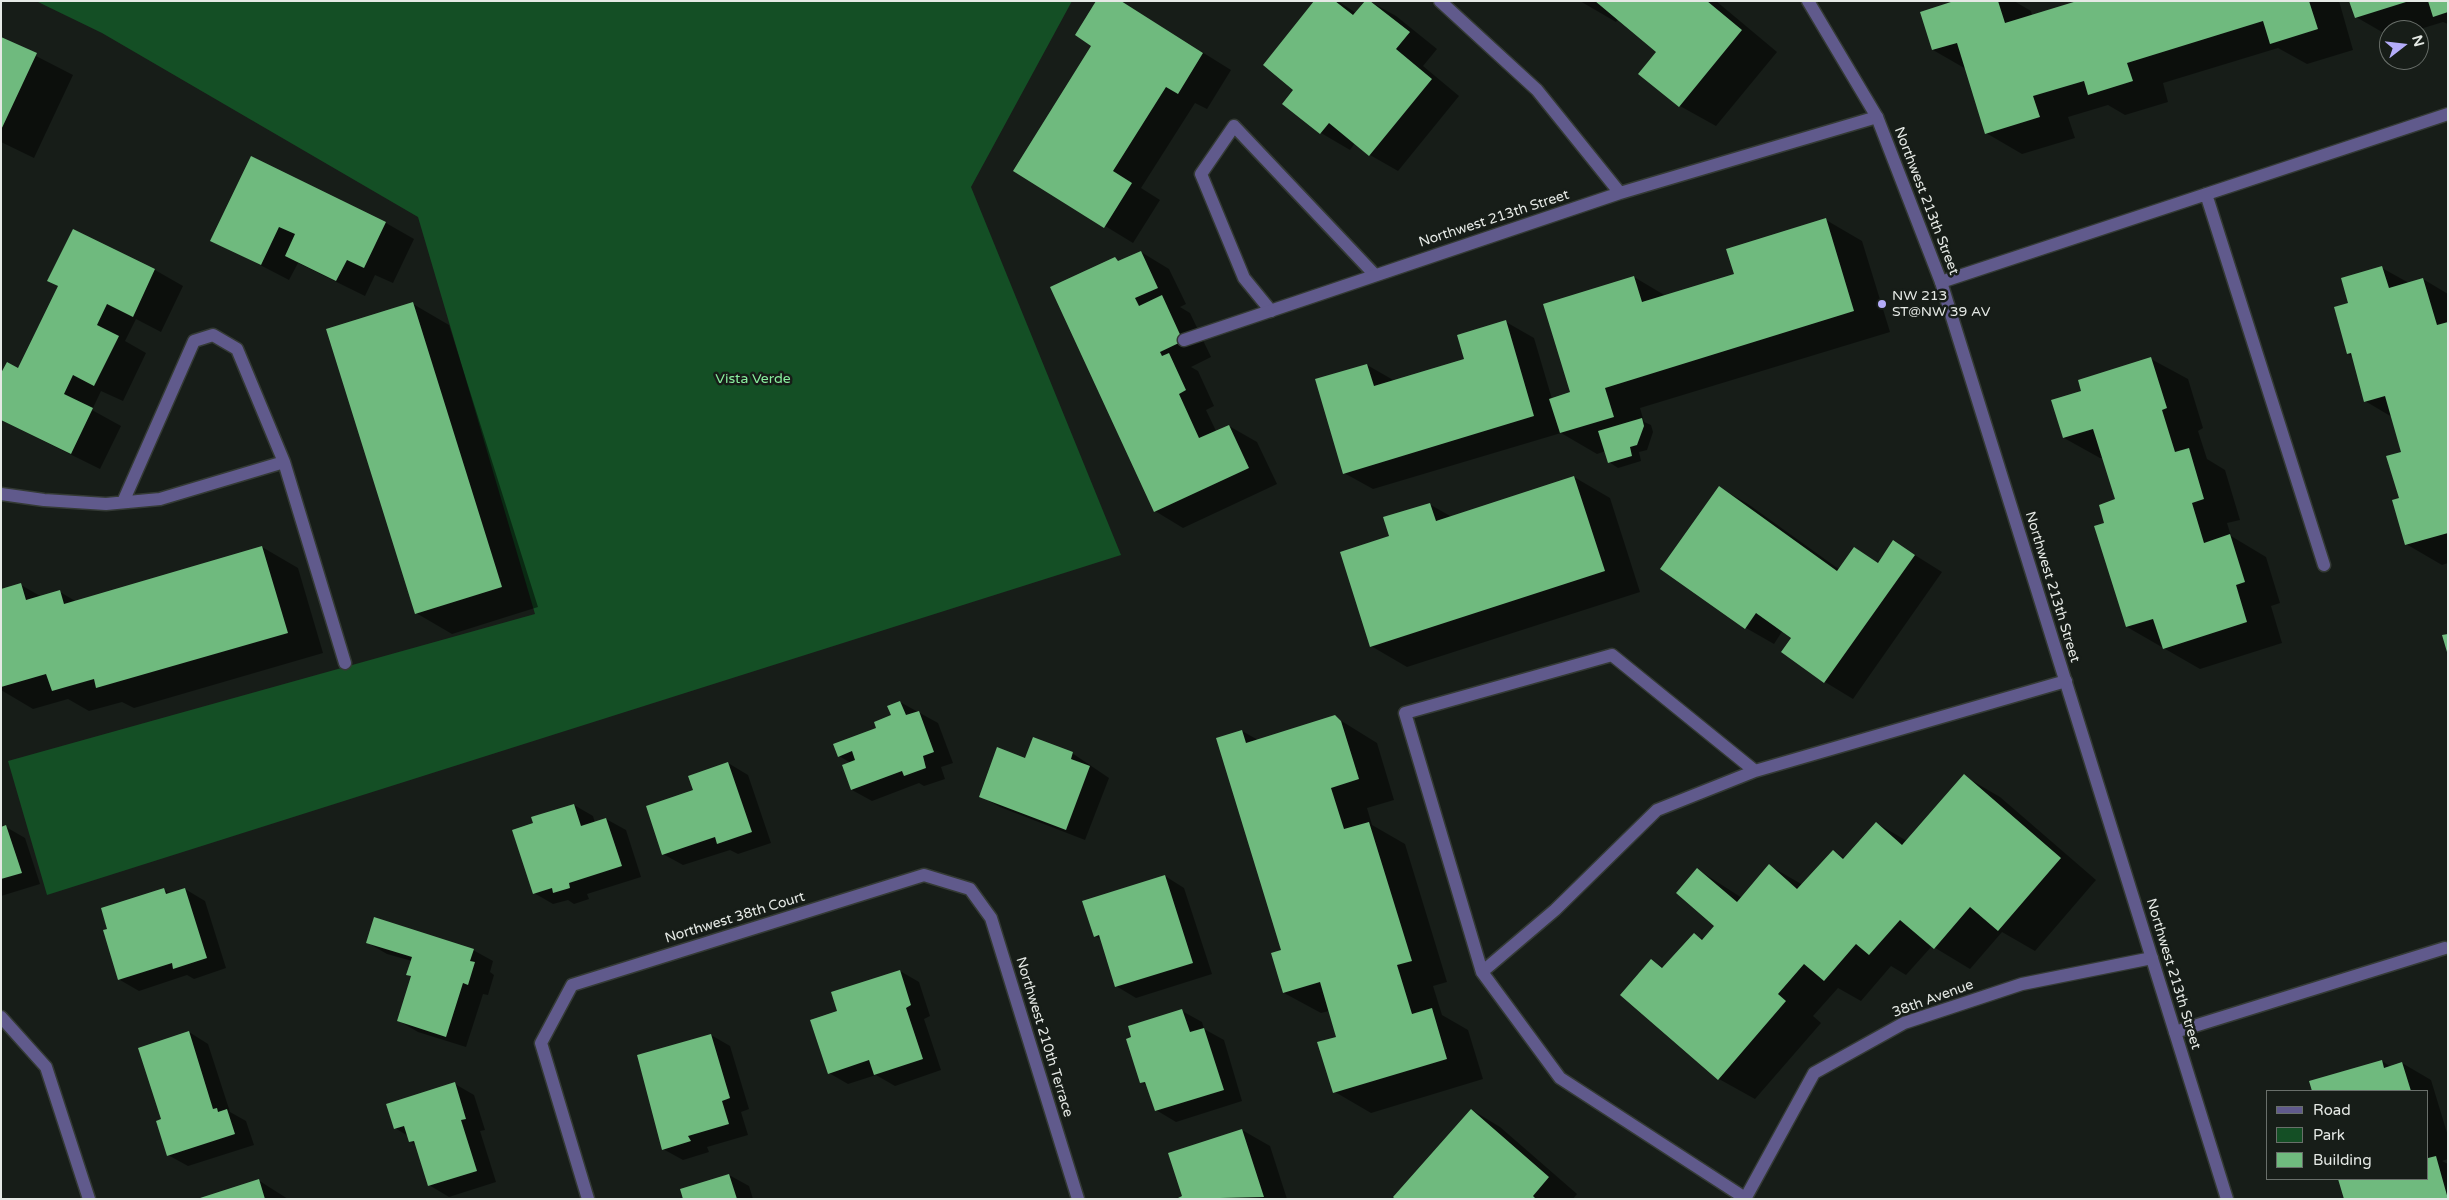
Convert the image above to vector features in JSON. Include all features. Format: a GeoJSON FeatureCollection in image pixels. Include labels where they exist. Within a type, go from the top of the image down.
{"type":"FeatureCollection","features":[{"type":"Feature","properties":{"kind":"street"},"geometry":{"type":"LineString","coordinates":[[1440,1],[1537,90],[1620,193]]}},
{"type":"Feature","properties":{"kind":"street","name":"Northwest 213th Street"},"geometry":{"type":"LineString","coordinates":[[1808,1],[1877,117],[1941,282],[2227,1199]]}},
{"type":"Feature","properties":{"kind":"street"},"geometry":{"type":"LineString","coordinates":[[1941,282],[2448,114]]}},
{"type":"Feature","properties":{"kind":"street","name":"Northwest 213th Street"},"geometry":{"type":"LineString","coordinates":[[1184,340],[1620,193],[1877,117]]}},
{"type":"Feature","properties":{"kind":"street"},"geometry":{"type":"LineString","coordinates":[[1271,311],[1244,278],[1201,174],[1234,126],[1375,275]]}},
{"type":"Feature","properties":{"kind":"street"},"geometry":{"type":"LineString","coordinates":[[2206,194],[2324,564]]}},
{"type":"Feature","properties":{"kind":"street"},"geometry":{"type":"LineString","coordinates":[[123,502],[194,341],[213,335],[237,349],[284,462],[344,663]]}},
{"type":"Feature","properties":{"kind":"street"},"geometry":{"type":"LineString","coordinates":[[1,494],[106,504],[160,499],[284,462]]}},
{"type":"Feature","properties":{"kind":"street"},"geometry":{"type":"LineString","coordinates":[[1745,1198],[1560,1078],[1482,972],[1405,713],[1612,655],[1755,771]]}},
{"type":"Feature","properties":{"kind":"street"},"geometry":{"type":"LineString","coordinates":[[1482,972],[1555,910],[1657,810],[1755,771],[2066,682]]}},
{"type":"Feature","properties":{"kind":"street","name":"Northwest 38th Court"},"geometry":{"type":"LineString","coordinates":[[588,1199],[541,1043],[572,985],[924,875],[970,889]]}},
{"type":"Feature","properties":{"kind":"street","name":"Northwest 210th Terrace"},"geometry":{"type":"LineString","coordinates":[[970,889],[990,918],[1078,1199]]}},
{"type":"Feature","properties":{"kind":"street"},"geometry":{"type":"LineString","coordinates":[[2175,1032],[2445,948]]}},
{"type":"Feature","properties":{"kind":"street","name":"38th Avenue"},"geometry":{"type":"LineString","coordinates":[[1745,1198],[1814,1073],[1904,1023],[2022,984],[2152,958]]}},
{"type":"Feature","properties":{"kind":"street"},"geometry":{"type":"LineString","coordinates":[[3,1017],[46,1067],[89,1199]]}},
{"type":"Feature","properties":{"kind":"green space","name":"Vista Verde"},"geometry":{"type":"Polygon","coordinates":[[[36,1],[1072,1],[971,187],[1121,555],[47,895],[8,761],[535,614],[418,217],[102,33],[36,1]]]}},
{"type":"Feature","properties":{"kind":"building"},"geometry":{"type":"Polygon","coordinates":[[[1096,1],[1121,1],[1203,53],[1178,94],[1166,87],[1113,171],[1132,183],[1104,228],[1013,171],[1091,46],[1075,35],[1096,1]]]}},
{"type":"Feature","properties":{"kind":"building"},"geometry":{"type":"Polygon","coordinates":[[[1314,1],[1335,1],[1353,15],[1365,1],[1370,1],[1410,32],[1396,49],[1432,79],[1369,156],[1329,123],[1320,134],[1282,104],[1293,90],[1263,65],[1314,1]]]}},
{"type":"Feature","properties":{"kind":"building"},"geometry":{"type":"Polygon","coordinates":[[[1595,1],[1707,1],[1742,30],[1679,107],[1638,74],[1656,52],[1595,1]]]}},
{"type":"Feature","properties":{"kind":"building"},"geometry":{"type":"Polygon","coordinates":[[[1954,1],[1998,1],[2005,23],[2077,1],[2309,1],[2318,29],[2270,44],[2263,21],[2127,63],[2133,81],[2088,95],[2084,81],[2033,96],[2040,117],[1985,134],[1957,43],[1932,50],[1920,12],[1954,1]]]}},
{"type":"Feature","properties":{"kind":"building"},"geometry":{"type":"Polygon","coordinates":[[[2349,1],[2405,1],[2406,2],[2355,18],[2349,1]]]}},
{"type":"Feature","properties":{"kind":"building"},"geometry":{"type":"Polygon","coordinates":[[[2428,1],[2448,1],[2448,12],[2433,17],[2428,1]]]}},
{"type":"Feature","properties":{"kind":"building"},"geometry":{"type":"Polygon","coordinates":[[[1,37],[37,53],[1,130],[1,37]]]}},
{"type":"Feature","properties":{"kind":"building"},"geometry":{"type":"Polygon","coordinates":[[[251,156],[386,222],[364,268],[347,260],[336,281],[285,256],[295,234],[279,227],[261,265],[210,241],[251,156]]]}},
{"type":"Feature","properties":{"kind":"building"},"geometry":{"type":"Polygon","coordinates":[[[1826,218],[1854,311],[1605,388],[1614,417],[1560,433],[1549,399],[1570,392],[1543,304],[1634,276],[1642,302],[1734,274],[1726,249],[1826,218]]]}},
{"type":"Feature","properties":{"kind":"building"},"geometry":{"type":"Polygon","coordinates":[[[73,229],[155,269],[133,317],[107,304],[97,325],[119,336],[94,386],[73,375],[64,394],[93,408],[71,454],[1,420],[1,373],[7,362],[18,368],[58,286],[47,281],[73,229]]]}},
{"type":"Feature","properties":{"kind":"building"},"geometry":{"type":"Polygon","coordinates":[[[1141,251],[1158,288],[1135,298],[1139,306],[1162,295],[1183,341],[1160,352],[1162,356],[1169,353],[1186,390],[1179,394],[1199,438],[1229,425],[1249,468],[1154,512],[1050,287],[1115,257],[1118,261],[1141,251]]]}},
{"type":"Feature","properties":{"kind":"building"},"geometry":{"type":"Polygon","coordinates":[[[2382,266],[2389,288],[2423,278],[2437,325],[2448,322],[2448,533],[2405,545],[2392,500],[2399,498],[2386,456],[2401,452],[2385,396],[2364,402],[2351,353],[2347,354],[2334,307],[2348,303],[2341,278],[2382,266]]]}},
{"type":"Feature","properties":{"kind":"building"},"geometry":{"type":"Polygon","coordinates":[[[413,302],[502,587],[415,614],[326,329],[413,302]]]}},
{"type":"Feature","properties":{"kind":"building"},"geometry":{"type":"Polygon","coordinates":[[[1506,320],[1534,416],[1343,474],[1315,379],[1367,364],[1374,386],[1464,359],[1457,335],[1506,320]]]}},
{"type":"Feature","properties":{"kind":"building"},"geometry":{"type":"Polygon","coordinates":[[[2151,357],[2167,408],[2162,410],[2175,452],[2189,448],[2204,499],[2192,503],[2204,543],[2230,534],[2245,582],[2236,585],[2247,622],[2163,649],[2153,619],[2126,627],[2094,526],[2104,523],[2099,505],[2115,499],[2093,429],[2063,438],[2051,400],[2081,391],[2078,380],[2151,357]]]}},
{"type":"Feature","properties":{"kind":"building"},"geometry":{"type":"Polygon","coordinates":[[[1642,418],[1644,426],[1637,445],[1630,447],[1632,456],[1608,463],[1598,431],[1642,418]]]}},
{"type":"Feature","properties":{"kind":"building"},"geometry":{"type":"Polygon","coordinates":[[[1574,476],[1605,571],[1370,647],[1340,552],[1389,536],[1383,517],[1430,503],[1436,521],[1574,476]]]}},
{"type":"Feature","properties":{"kind":"building"},"geometry":{"type":"Polygon","coordinates":[[[1719,486],[1837,571],[1854,547],[1878,563],[1893,540],[1915,555],[1824,683],[1781,652],[1791,638],[1756,613],[1745,629],[1660,569],[1719,486]]]}},
{"type":"Feature","properties":{"kind":"building"},"geometry":{"type":"Polygon","coordinates":[[[262,546],[288,633],[96,688],[94,679],[52,691],[46,674],[1,687],[1,589],[21,583],[26,600],[60,590],[64,604],[262,546]]]}},
{"type":"Feature","properties":{"kind":"building"},"geometry":{"type":"Polygon","coordinates":[[[2448,634],[2448,652],[2447,652],[2442,635],[2448,634]]]}},
{"type":"Feature","properties":{"kind":"building"},"geometry":{"type":"Polygon","coordinates":[[[900,701],[906,715],[919,711],[934,752],[923,756],[926,768],[904,776],[902,771],[851,790],[842,765],[855,760],[852,751],[838,757],[833,744],[876,728],[874,722],[891,715],[887,706],[900,701]]]}},
{"type":"Feature","properties":{"kind":"building"},"geometry":{"type":"Polygon","coordinates":[[[1335,715],[1341,721],[1359,779],[1331,788],[1344,829],[1369,822],[1412,961],[1397,965],[1412,1014],[1432,1008],[1447,1059],[1333,1093],[1317,1042],[1336,1037],[1320,982],[1283,993],[1271,953],[1281,950],[1216,738],[1242,730],[1246,743],[1335,715]]]}},
{"type":"Feature","properties":{"kind":"building"},"geometry":{"type":"Polygon","coordinates":[[[1033,737],[1073,752],[1071,759],[1090,766],[1066,830],[979,797],[997,747],[1025,758],[1033,737]]]}},
{"type":"Feature","properties":{"kind":"building"},"geometry":{"type":"Polygon","coordinates":[[[728,762],[752,832],[717,844],[715,837],[662,855],[646,806],[693,790],[688,776],[728,762]]]}},
{"type":"Feature","properties":{"kind":"building"},"geometry":{"type":"Polygon","coordinates":[[[1964,774],[2061,858],[1998,931],[1970,907],[1934,949],[1900,920],[1869,955],[1856,944],[1824,981],[1804,964],[1778,994],[1786,1001],[1718,1080],[1620,995],[1651,959],[1662,968],[1694,933],[1702,940],[1714,926],[1676,893],[1697,868],[1737,902],[1769,864],[1797,889],[1833,850],[1843,859],[1876,822],[1902,845],[1964,774]]]}},
{"type":"Feature","properties":{"kind":"building"},"geometry":{"type":"Polygon","coordinates":[[[574,804],[581,826],[606,818],[622,866],[569,883],[570,888],[553,893],[552,888],[533,894],[512,830],[533,823],[531,817],[574,804]]]}},
{"type":"Feature","properties":{"kind":"building"},"geometry":{"type":"Polygon","coordinates":[[[6,825],[22,873],[1,879],[1,827],[6,825]]]}},
{"type":"Feature","properties":{"kind":"building"},"geometry":{"type":"Polygon","coordinates":[[[1165,875],[1193,963],[1115,987],[1099,935],[1094,937],[1082,901],[1165,875]]]}},
{"type":"Feature","properties":{"kind":"building"},"geometry":{"type":"Polygon","coordinates":[[[164,888],[166,894],[185,888],[207,958],[173,969],[172,963],[118,980],[103,930],[107,929],[101,908],[164,888]]]}},
{"type":"Feature","properties":{"kind":"building"},"geometry":{"type":"Polygon","coordinates":[[[374,917],[474,949],[470,961],[475,962],[468,985],[463,983],[446,1037],[397,1021],[411,976],[406,975],[412,957],[366,943],[374,917]]]}},
{"type":"Feature","properties":{"kind":"building"},"geometry":{"type":"Polygon","coordinates":[[[900,970],[911,1005],[906,1008],[923,1059],[874,1075],[869,1060],[828,1074],[810,1020],[837,1011],[831,992],[900,970]]]}},
{"type":"Feature","properties":{"kind":"building"},"geometry":{"type":"Polygon","coordinates":[[[1182,1009],[1190,1032],[1204,1028],[1224,1090],[1155,1111],[1145,1082],[1140,1083],[1126,1039],[1131,1037],[1128,1026],[1182,1009]]]}},
{"type":"Feature","properties":{"kind":"building"},"geometry":{"type":"Polygon","coordinates":[[[189,1031],[213,1109],[217,1108],[218,1112],[227,1109],[235,1134],[167,1156],[156,1121],[161,1119],[138,1048],[189,1031]]]}},
{"type":"Feature","properties":{"kind":"building"},"geometry":{"type":"Polygon","coordinates":[[[711,1034],[730,1098],[722,1101],[729,1124],[688,1136],[691,1141],[662,1150],[637,1055],[711,1034]]]}},
{"type":"Feature","properties":{"kind":"building"},"geometry":{"type":"Polygon","coordinates":[[[2382,1060],[2384,1068],[2402,1062],[2411,1090],[2312,1090],[2309,1081],[2382,1060]]]}},
{"type":"Feature","properties":{"kind":"building"},"geometry":{"type":"Polygon","coordinates":[[[455,1082],[466,1119],[461,1120],[477,1171],[428,1186],[414,1141],[409,1142],[404,1126],[394,1129],[386,1104],[455,1082]]]}},
{"type":"Feature","properties":{"kind":"building"},"geometry":{"type":"Polygon","coordinates":[[[1471,1109],[1549,1177],[1533,1196],[1536,1199],[1395,1199],[1393,1197],[1471,1109]]]}},
{"type":"Feature","properties":{"kind":"building"},"geometry":{"type":"Polygon","coordinates":[[[1242,1129],[1264,1197],[1176,1199],[1182,1196],[1168,1153],[1242,1129]]]}},
{"type":"Feature","properties":{"kind":"building"},"geometry":{"type":"Polygon","coordinates":[[[2436,1156],[2448,1199],[2344,1199],[2338,1180],[2429,1180],[2429,1158],[2436,1156]]]}},
{"type":"Feature","properties":{"kind":"building"},"geometry":{"type":"Polygon","coordinates":[[[729,1174],[737,1199],[683,1199],[680,1189],[729,1174]]]}},
{"type":"Feature","properties":{"kind":"building"},"geometry":{"type":"Polygon","coordinates":[[[259,1179],[265,1199],[200,1199],[200,1198],[259,1179]]]}},
{"type":"Feature","properties":{"kind":"place","name":"NW 213 ST@NW 39 AV"},"geometry":{"type":"Point","coordinates":[1882,304]}}]}
